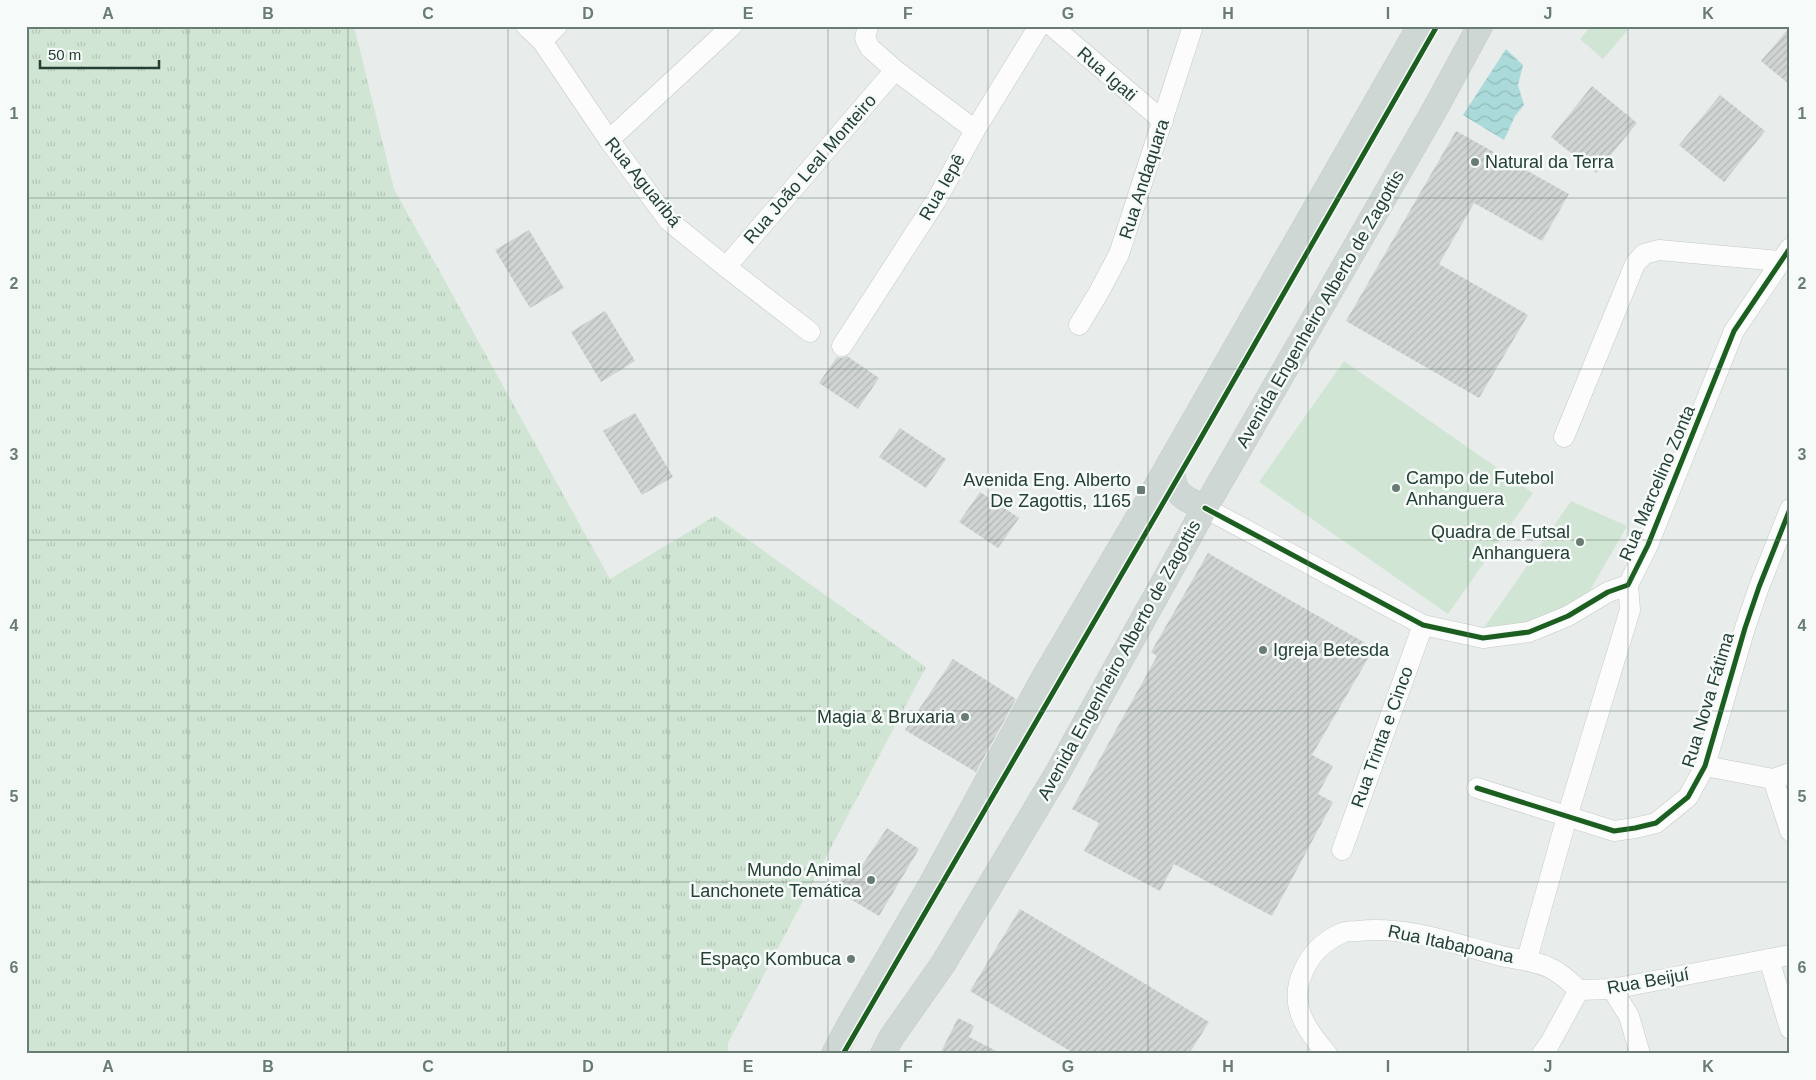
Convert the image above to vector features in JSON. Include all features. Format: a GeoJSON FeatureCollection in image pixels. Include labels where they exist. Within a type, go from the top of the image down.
{"type":"FeatureCollection","features":[{"type":"Feature","properties":{"kind":"main road"},"geometry":{"type":"LineString","coordinates":[[834,1054],[973,810],[1042,681],[1171,461],[1420,26]]}},
{"type":"Feature","properties":{"kind":"main road","name":"Avenida Engenheiro Alberto de Zagottis"},"geometry":{"type":"LineString","coordinates":[[883,1054],[891,1038],[943,964],[1058,772],[1205,508],[1435,109],[1480,26]]}},
{"type":"Feature","properties":{"kind":"main road"},"geometry":{"type":"LineString","coordinates":[[1171,461],[1173,485],[1178,492],[1205,508]]}},
{"type":"Feature","properties":{"kind":"street","name":"Rua Aguaribá"},"geometry":{"type":"LineString","coordinates":[[526,26],[542,41],[608,140],[669,221],[726,268],[810,332]]}},
{"type":"Feature","properties":{"kind":"street"},"geometry":{"type":"LineString","coordinates":[[542,41],[557,26]]}},
{"type":"Feature","properties":{"kind":"street"},"geometry":{"type":"LineString","coordinates":[[608,140],[732,26]]}},
{"type":"Feature","properties":{"kind":"street"},"geometry":{"type":"LineString","coordinates":[[868,26],[865,38],[870,48],[894,70],[975,130]]}},
{"type":"Feature","properties":{"kind":"street","name":"Rua Iepê"},"geometry":{"type":"LineString","coordinates":[[842,346],[932,206],[975,130],[1039,26]]}},
{"type":"Feature","properties":{"kind":"street","name":"Rua Andaquara"},"geometry":{"type":"LineString","coordinates":[[1079,325],[1100,292],[1119,254],[1193,26]]}},
{"type":"Feature","properties":{"kind":"street","name":"Rua Igati"},"geometry":{"type":"LineString","coordinates":[[1059,29],[1163,122]]}},
{"type":"Feature","properties":{"kind":"street","name":"Rua João Leal Monteiro"},"geometry":{"type":"LineString","coordinates":[[726,268],[894,70]]}},
{"type":"Feature","properties":{"kind":"street"},"geometry":{"type":"LineString","coordinates":[[1564,437],[1635,264],[1644,254],[1659,250],[1785,255]]}},
{"type":"Feature","properties":{"kind":"street","name":"Rua Marcelino Zonta"},"geometry":{"type":"LineString","coordinates":[[1205,508],[1423,625],[1483,638],[1529,632],[1568,616],[1608,592],[1628,585],[1648,545],[1734,331],[1785,255]]}},
{"type":"Feature","properties":{"kind":"street","name":"Rua Nova Fátima"},"geometry":{"type":"LineString","coordinates":[[1478,788],[1614,831],[1656,823],[1688,797],[1706,766],[1745,628],[1790,509]]}},
{"type":"Feature","properties":{"kind":"street"},"geometry":{"type":"LineString","coordinates":[[1527,959],[1567,817],[1630,610],[1628,585]]}},
{"type":"Feature","properties":{"kind":"street","name":"Rua Trinta e Cinco"},"geometry":{"type":"LineString","coordinates":[[1342,850],[1423,625]]}},
{"type":"Feature","properties":{"kind":"street"},"geometry":{"type":"LineString","coordinates":[[1706,766],[1782,776],[1790,831]]}},
{"type":"Feature","properties":{"kind":"street","name":"Rua Itabapoana"},"geometry":{"type":"LineString","coordinates":[[1327,1054],[1313,1038],[1300,1014],[1297,997],[1298,982],[1307,963],[1324,943],[1343,932],[1376,928],[1409,932],[1509,958],[1527,959],[1554,969],[1579,990]]}},
{"type":"Feature","properties":{"kind":"street","name":"Rua Beijuí"},"geometry":{"type":"LineString","coordinates":[[1579,990],[1612,989],[1790,955]]}},
{"type":"Feature","properties":{"kind":"street"},"geometry":{"type":"LineString","coordinates":[[1769,959],[1790,1029]]}},
{"type":"Feature","properties":{"kind":"street"},"geometry":{"type":"LineString","coordinates":[[1612,989],[1629,1016],[1640,1054]]}},
{"type":"Feature","properties":{"kind":"street"},"geometry":{"type":"LineString","coordinates":[[1542,1054],[1579,990]]}},
{"type":"Feature","properties":{"kind":"green space"},"geometry":{"type":"Polygon","coordinates":[[[26,26],[354,26],[394,189],[610,579],[715,516],[926,667],[728,1043],[728,1054],[26,1054],[26,26]]]}},
{"type":"Feature","properties":{"kind":"green space"},"geometry":{"type":"Polygon","coordinates":[[[1591,26],[1631,26],[1603,59],[1580,39],[1591,26]]]}},
{"type":"Feature","properties":{"kind":"green space","name":"Campo de Futebol Anhanguera"},"geometry":{"type":"Polygon","coordinates":[[[1344,361],[1533,493],[1448,614],[1259,482],[1344,361]]]}},
{"type":"Feature","properties":{"kind":"green space"},"geometry":{"type":"Polygon","coordinates":[[[1571,501],[1627,526],[1589,592],[1560,615],[1479,634],[1503,601],[1571,501]]]}},
{"type":"Feature","properties":{"kind":"water"},"geometry":{"type":"Polygon","coordinates":[[[1506,49],[1523,65],[1518,85],[1524,105],[1515,116],[1504,140],[1463,115],[1506,49]]]}},
{"type":"Feature","properties":{"kind":"building"},"geometry":{"type":"Polygon","coordinates":[[[1790,27],[1790,85],[1761,61],[1790,27]]]}},
{"type":"Feature","properties":{"kind":"building"},"geometry":{"type":"Polygon","coordinates":[[[1592,86],[1637,123],[1596,173],[1551,137],[1592,86]]]}},
{"type":"Feature","properties":{"kind":"building"},"geometry":{"type":"Polygon","coordinates":[[[1720,95],[1765,131],[1724,182],[1679,145],[1720,95]]]}},
{"type":"Feature","properties":{"kind":"building"},"geometry":{"type":"Polygon","coordinates":[[[1456,131],[1569,194],[1542,241],[1474,203],[1439,264],[1528,315],[1479,398],[1346,321],[1456,131]]]}},
{"type":"Feature","properties":{"kind":"building"},"geometry":{"type":"Polygon","coordinates":[[[529,230],[564,288],[530,308],[495,250],[529,230]]]}},
{"type":"Feature","properties":{"kind":"building"},"geometry":{"type":"Polygon","coordinates":[[[605,311],[635,361],[601,382],[571,332],[605,311]]]}},
{"type":"Feature","properties":{"kind":"building"},"geometry":{"type":"Polygon","coordinates":[[[847,356],[879,378],[858,409],[819,383],[837,357],[847,356]]]}},
{"type":"Feature","properties":{"kind":"building"},"geometry":{"type":"Polygon","coordinates":[[[635,413],[673,477],[642,495],[603,431],[635,413]]]}},
{"type":"Feature","properties":{"kind":"building"},"geometry":{"type":"Polygon","coordinates":[[[900,428],[946,459],[926,488],[879,457],[900,428]]]}},
{"type":"Feature","properties":{"kind":"building"},"geometry":{"type":"Polygon","coordinates":[[[980,492],[1019,518],[998,548],[959,522],[980,492]]]}},
{"type":"Feature","properties":{"kind":"building"},"geometry":{"type":"Polygon","coordinates":[[[1208,553],[1374,648],[1312,755],[1333,766],[1318,794],[1333,802],[1272,916],[1174,864],[1160,891],[1084,851],[1099,823],[1072,809],[1157,656],[1151,652],[1208,553]]]}},
{"type":"Feature","properties":{"kind":"building","name":"Magia & Bruxaria"},"geometry":{"type":"Polygon","coordinates":[[[953,659],[1016,699],[976,772],[905,730],[953,659]]]}},
{"type":"Feature","properties":{"kind":"building","name":"Mundo Animal Lanchonete Temática"},"geometry":{"type":"Polygon","coordinates":[[[887,828],[919,849],[879,916],[835,890],[847,869],[863,864],[887,828]]]}},
{"type":"Feature","properties":{"kind":"building"},"geometry":{"type":"Polygon","coordinates":[[[1020,909],[1209,1022],[1189,1054],[1075,1054],[970,991],[1020,909]]]}},
{"type":"Feature","properties":{"kind":"building"},"geometry":{"type":"Polygon","coordinates":[[[958,1018],[974,1026],[969,1037],[1002,1054],[940,1054],[958,1018]]]}},
{"type":"Feature","properties":{"kind":"cycle path"},"geometry":{"type":"LineString","coordinates":[[843,1054],[1198,443],[1437,26]]}},
{"type":"Feature","properties":{"kind":"cycle path"},"geometry":{"type":"LineString","coordinates":[[1205,508],[1423,625],[1483,638],[1529,632],[1568,616],[1608,592],[1628,585],[1648,545],[1734,331],[1790,248]]}},
{"type":"Feature","properties":{"kind":"cycle path"},"geometry":{"type":"LineString","coordinates":[[1477,788],[1614,831],[1656,823],[1688,797],[1705,766],[1745,628],[1790,509]]}},
{"type":"Feature","properties":{"kind":"place","name":"Natural da Terra"},"geometry":{"type":"Point","coordinates":[1475,162]}},
{"type":"Feature","properties":{"kind":"place","name":"Campo de Futebol Anhanguera"},"geometry":{"type":"Point","coordinates":[1396,488]}},
{"type":"Feature","properties":{"kind":"place","name":"Avenida Eng. Alberto De Zagottis, 1165"},"geometry":{"type":"Point","coordinates":[1141,490]}},
{"type":"Feature","properties":{"kind":"place","name":"Quadra de Futsal Anhanguera"},"geometry":{"type":"Point","coordinates":[1580,542]}},
{"type":"Feature","properties":{"kind":"place","name":"Igreja Betesda"},"geometry":{"type":"Point","coordinates":[1263,650]}},
{"type":"Feature","properties":{"kind":"place","name":"Magia & Bruxaria"},"geometry":{"type":"Point","coordinates":[965,717]}},
{"type":"Feature","properties":{"kind":"place","name":"Mundo Animal Lanchonete Temática"},"geometry":{"type":"Point","coordinates":[871,880]}},
{"type":"Feature","properties":{"kind":"place","name":"Espaço Kombuca"},"geometry":{"type":"Point","coordinates":[851,959]}}]}
